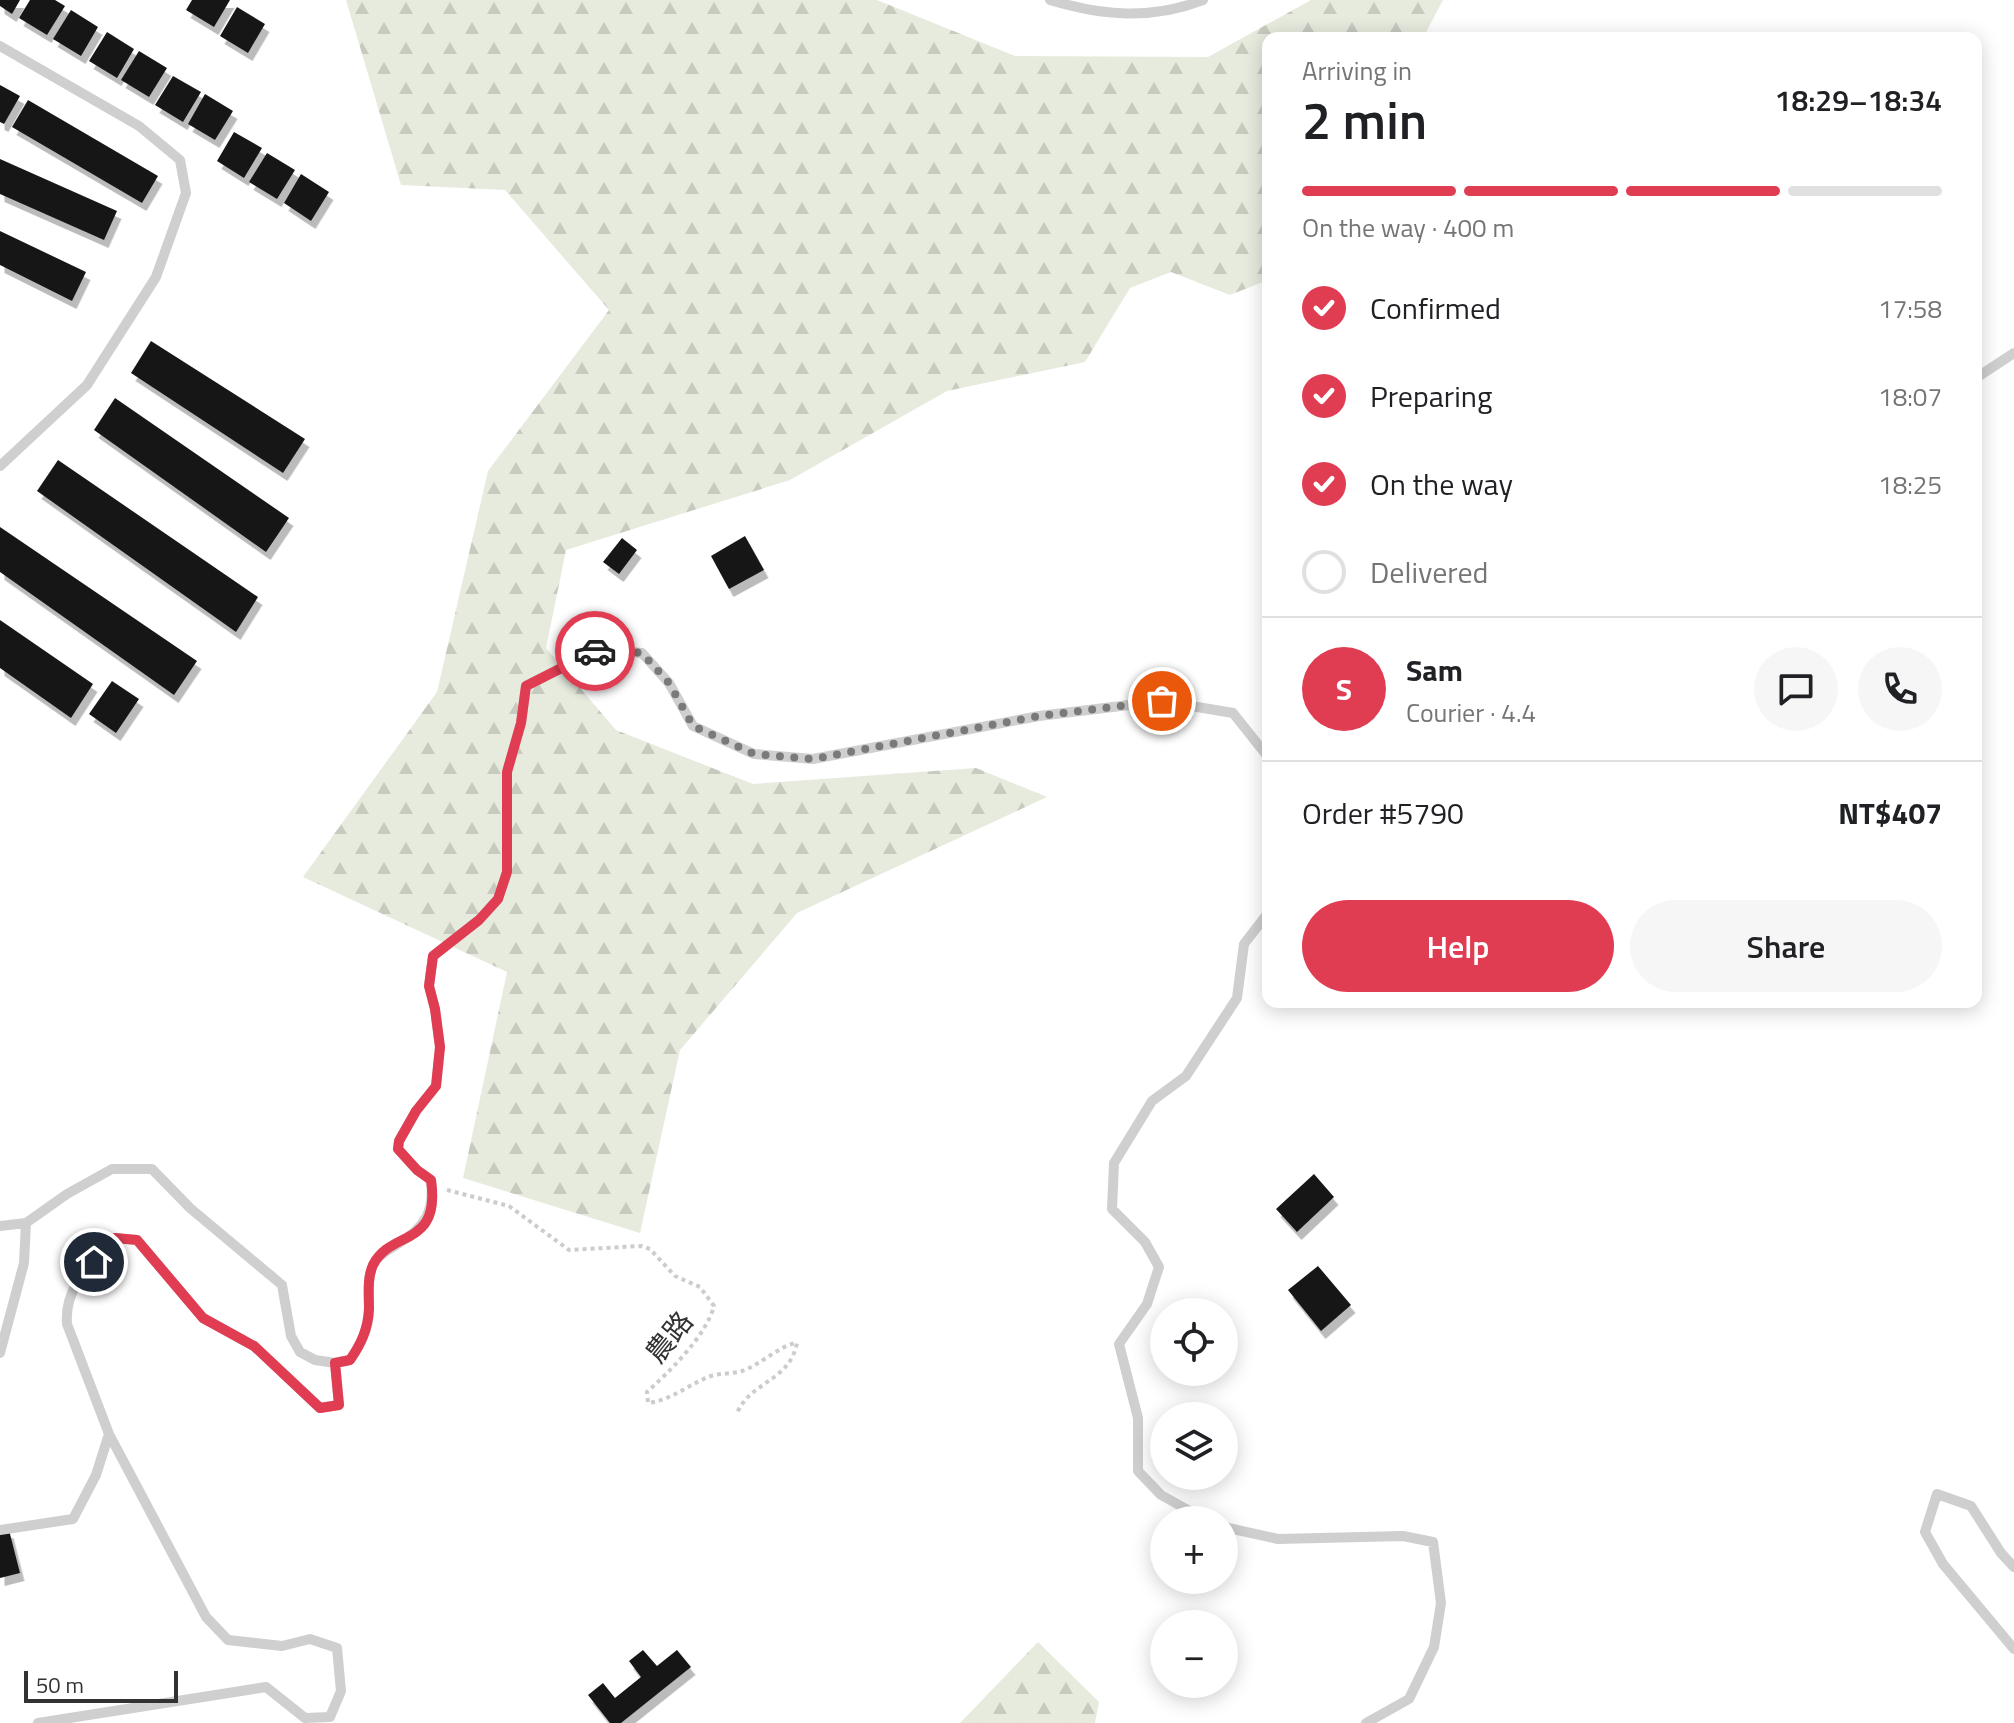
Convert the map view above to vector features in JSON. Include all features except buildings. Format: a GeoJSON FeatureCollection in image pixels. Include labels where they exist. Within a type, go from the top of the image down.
{"type":"FeatureCollection","features":[{"type":"Feature","properties":{"kind":"lane"},"geometry":{"type":"LineString","coordinates":[[1050,0],[1087,11],[1147,15],[1203,0]]}},
{"type":"Feature","properties":{"kind":"lane"},"geometry":{"type":"LineString","coordinates":[[0,46],[139,126],[180,160],[186,193],[156,277],[87,385],[0,466]]}},
{"type":"Feature","properties":{"kind":"lane"},"geometry":{"type":"LineString","coordinates":[[1982,374],[2014,353]]}},
{"type":"Feature","properties":{"kind":"lane"},"geometry":{"type":"LineString","coordinates":[[0,1226],[26,1223],[67,1194],[112,1169],[152,1169],[190,1208],[282,1285],[291,1336],[300,1352],[315,1360],[335,1363],[350,1360],[363,1341],[373,1266],[381,1254],[423,1226],[432,1210],[431,1180],[398,1149],[399,1141],[416,1111],[436,1086],[440,1047],[429,986],[433,956],[479,920],[498,899],[507,872],[507,772],[521,723],[526,686],[599,649],[642,653],[669,683],[693,726],[754,754],[813,759],[1039,716],[1162,701],[1233,713],[1262,749]]}},
{"type":"Feature","properties":{"kind":"lane"},"geometry":{"type":"LineString","coordinates":[[1181,1506],[1161,1495],[1138,1471],[1138,1418],[1119,1344],[1147,1304],[1159,1267],[1145,1242],[1112,1209],[1114,1163],[1152,1101],[1186,1076],[1237,998],[1244,944],[1262,921]]}},
{"type":"Feature","properties":{"kind":"lane"},"geometry":{"type":"LineString","coordinates":[[0,1353],[24,1263],[26,1223]]}},
{"type":"Feature","properties":{"kind":"lane"},"geometry":{"type":"LineString","coordinates":[[38,1723],[266,1687],[305,1718],[330,1717],[341,1691],[337,1648],[310,1639],[282,1646],[228,1640],[206,1617],[109,1434],[67,1324],[65,1308],[73,1285],[115,1238],[137,1240],[203,1318],[254,1346],[320,1408],[339,1405],[335,1363]]}},
{"type":"Feature","properties":{"kind":"lane"},"geometry":{"type":"LineString","coordinates":[[0,1530],[73,1519],[96,1475],[109,1434]]}},
{"type":"Feature","properties":{"kind":"lane"},"geometry":{"type":"LineString","coordinates":[[2014,1567],[2001,1553],[1971,1506],[1937,1494],[1925,1532],[1943,1564],[2014,1649]]}},
{"type":"Feature","properties":{"kind":"lane"},"geometry":{"type":"LineString","coordinates":[[1238,1530],[1278,1539],[1403,1536],[1433,1542],[1441,1603],[1434,1647],[1409,1699],[1366,1723]]}},
{"type":"Feature","properties":{"kind":"path","name":"農路"},"geometry":{"type":"LineString","coordinates":[[433,1194],[445,1190],[509,1206],[569,1250],[641,1246],[650,1249],[675,1276],[700,1287],[714,1306],[710,1321],[675,1365],[647,1392],[648,1403],[662,1401],[713,1375],[742,1371],[790,1343],[797,1343],[794,1358],[789,1364],[772,1381],[748,1395],[737,1413]]}},
{"type":"Feature","properties":{"kind":"green space"},"geometry":{"type":"Polygon","coordinates":[[[346,0],[877,0],[1015,56],[1208,57],[1311,0],[1443,0],[1426,32],[1262,32],[1262,282],[1230,295],[1171,272],[1130,288],[1085,362],[947,391],[790,480],[566,550],[546,648],[616,730],[753,784],[976,768],[1047,797],[797,913],[680,1050],[640,1233],[463,1178],[507,972],[303,877],[437,692],[488,471],[609,310],[505,190],[401,185],[346,0]]]}},
{"type":"Feature","properties":{"kind":"green space"},"geometry":{"type":"Polygon","coordinates":[[[1038,1642],[1099,1702],[1095,1723],[960,1723],[1038,1642]]]}},
{"type":"Feature","properties":{"kind":"way so far"},"geometry":{"type":"LineString","coordinates":[[595,651],[642,653],[669,683],[693,726],[754,754],[813,759],[1039,716],[1162,701]]}},
{"type":"Feature","properties":{"kind":"route"},"geometry":{"type":"LineString","coordinates":[[94,1262],[115,1238],[137,1240],[203,1318],[254,1346],[320,1408],[339,1405],[335,1363],[350,1360],[363,1341],[373,1266],[381,1254],[423,1226],[432,1210],[431,1180],[398,1149],[399,1141],[416,1111],[436,1086],[440,1047],[429,986],[433,956],[479,920],[498,899],[507,872],[507,772],[521,723],[526,686],[595,651]]}}]}
